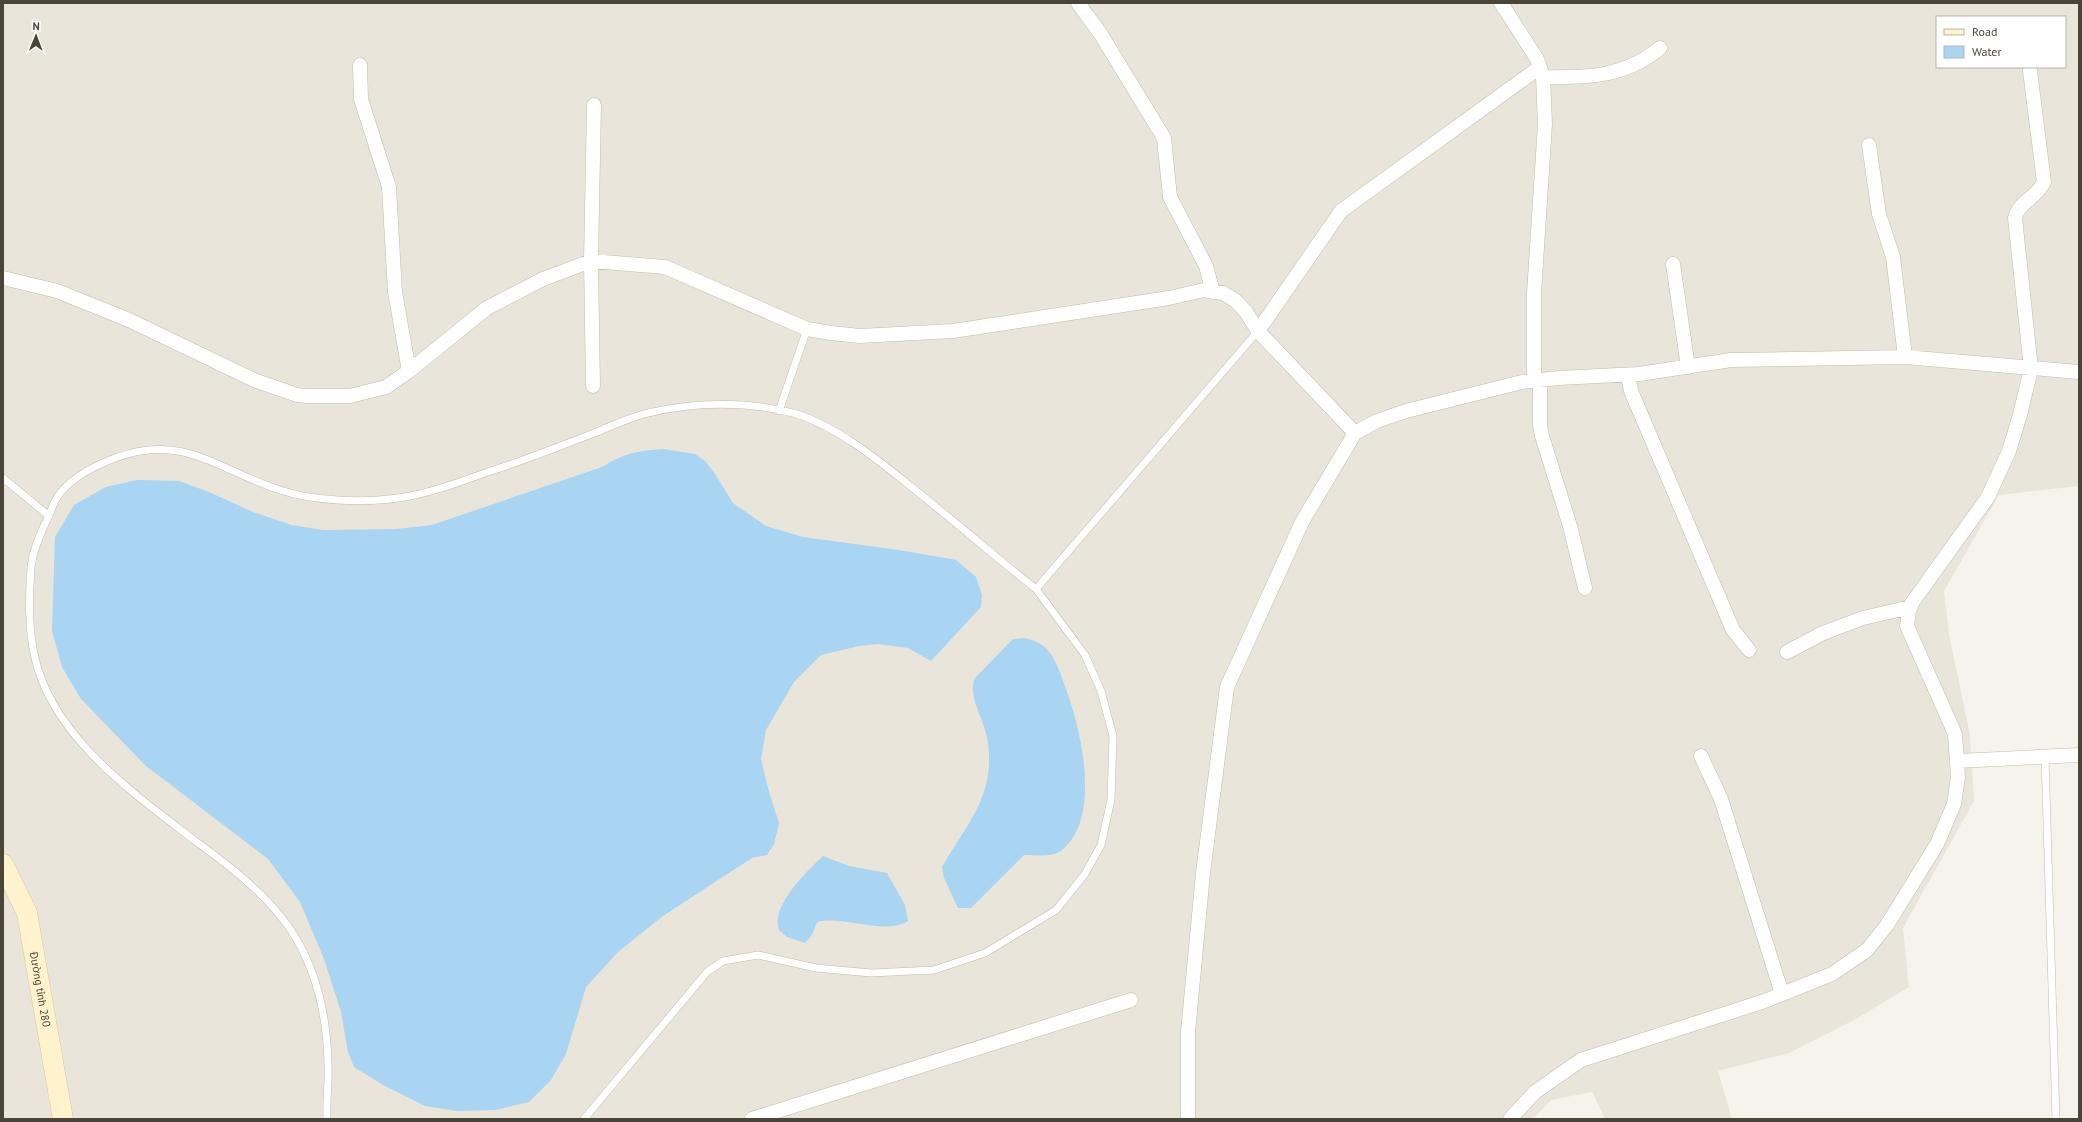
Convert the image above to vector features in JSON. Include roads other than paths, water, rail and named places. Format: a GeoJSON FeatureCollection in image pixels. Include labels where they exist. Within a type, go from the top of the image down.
{"type":"FeatureCollection","features":[{"type":"Feature","properties":{"kind":"main road","name":"Đường tỉnh 280"},"geometry":{"type":"LineString","coordinates":[[3,864],[27,912],[63,1119]]}},
{"type":"Feature","properties":{"kind":"street"},"geometry":{"type":"LineString","coordinates":[[1078,3],[1100,32],[1164,138],[1170,197],[1206,266],[1213,292]]}},
{"type":"Feature","properties":{"kind":"street"},"geometry":{"type":"LineString","coordinates":[[1501,3],[1537,59],[1542,72],[1544,124],[1534,293],[1540,425],[1542,436],[1570,526],[1585,588]]}},
{"type":"Feature","properties":{"kind":"street"},"geometry":{"type":"LineString","coordinates":[[1258,331],[1341,211],[1542,72],[1580,78],[1618,71],[1645,60],[1660,48]]}},
{"type":"Feature","properties":{"kind":"street"},"geometry":{"type":"LineString","coordinates":[[360,65],[362,99],[389,187],[395,292],[409,371]]}},
{"type":"Feature","properties":{"kind":"street"},"geometry":{"type":"LineString","coordinates":[[1510,1119],[1535,1092],[1581,1060],[1762,1002],[1832,974],[1849,964],[1867,950],[1888,925],[1937,844],[1954,804],[1958,761],[1955,734],[1948,715],[1907,626],[1911,606],[1988,497],[1995,483],[2009,451],[2031,369],[2015,218],[2017,209],[2039,192],[2044,182],[2030,71]]}},
{"type":"Feature","properties":{"kind":"street"},"geometry":{"type":"LineString","coordinates":[[593,386],[591,261],[594,106]]}},
{"type":"Feature","properties":{"kind":"street"},"geometry":{"type":"LineString","coordinates":[[1870,145],[1879,214],[1893,257],[1905,357]]}},
{"type":"Feature","properties":{"kind":"street"},"geometry":{"type":"LineString","coordinates":[[3,278],[57,291],[129,320],[254,380],[297,395],[350,396],[386,387],[409,371],[486,308],[543,278],[591,261],[665,267],[807,329],[860,336],[923,334],[1037,320],[1170,298],[1204,290],[1223,293],[1236,301],[1246,312],[1258,331],[1355,433]]}},
{"type":"Feature","properties":{"kind":"street"},"geometry":{"type":"LineString","coordinates":[[1673,264],[1688,367]]}},
{"type":"Feature","properties":{"kind":"street"},"geometry":{"type":"LineString","coordinates":[[1188,1119],[1188,1032],[1203,873],[1227,687],[1302,522],[1355,433],[1377,421],[1406,411],[1537,380],[1628,375],[1755,359],[1905,357],[2079,372]]}},
{"type":"Feature","properties":{"kind":"street"},"geometry":{"type":"LineString","coordinates":[[1628,375],[1631,391],[1733,630],[1748,650]]}},
{"type":"Feature","properties":{"kind":"street"},"geometry":{"type":"LineString","coordinates":[[1787,652],[1823,633],[1863,618],[1911,606]]}},
{"type":"Feature","properties":{"kind":"street"},"geometry":{"type":"LineString","coordinates":[[1958,761],[2079,755]]}},
{"type":"Feature","properties":{"kind":"street"},"geometry":{"type":"LineString","coordinates":[[1701,756],[1721,799],[1782,994]]}},
{"type":"Feature","properties":{"kind":"street"},"geometry":{"type":"LineString","coordinates":[[752,1119],[1131,1000]]}},
{"type":"Feature","properties":{"kind":"lane"},"geometry":{"type":"LineString","coordinates":[[779,411],[807,329]]}},
{"type":"Feature","properties":{"kind":"lane"},"geometry":{"type":"LineString","coordinates":[[1036,589],[1258,331]]}},
{"type":"Feature","properties":{"kind":"lane"},"geometry":{"type":"LineString","coordinates":[[327,1119],[329,1066],[325,1020],[313,974],[291,929],[270,903],[222,860],[152,808],[91,754],[69,728],[47,691],[36,662],[29,627],[29,590],[33,551],[58,496],[80,475],[116,457],[152,448],[193,453],[280,491],[314,497],[352,499],[397,498],[448,486],[646,413],[692,406],[742,404],[796,413],[844,436],[892,471],[1036,589],[1085,655],[1101,691],[1113,736],[1111,800],[1101,845],[1085,874],[1056,910],[985,952],[934,970],[871,973],[816,968],[758,955],[723,961],[707,972],[584,1119]]}},
{"type":"Feature","properties":{"kind":"lane"},"geometry":{"type":"LineString","coordinates":[[3,478],[50,516]]}},
{"type":"Feature","properties":{"kind":"lane"},"geometry":{"type":"LineString","coordinates":[[2045,757],[2056,1119]]}},
{"type":"Feature","properties":{"kind":"water"},"geometry":{"type":"Polygon","coordinates":[[[663,449],[695,454],[706,462],[733,503],[766,526],[803,537],[899,550],[956,560],[976,577],[982,595],[981,607],[931,661],[908,648],[878,644],[859,646],[821,655],[794,682],[766,730],[761,759],[769,792],[779,823],[774,844],[767,855],[752,858],[715,882],[663,916],[618,952],[586,987],[566,1054],[551,1080],[529,1102],[495,1110],[457,1111],[425,1106],[383,1085],[354,1067],[348,1052],[341,1012],[324,959],[300,902],[268,859],[146,766],[81,699],[62,667],[52,631],[55,537],[74,505],[106,487],[137,480],[179,481],[209,492],[253,512],[292,525],[323,530],[396,529],[432,525],[602,467],[624,456],[638,452],[663,449]]]}},
{"type":"Feature","properties":{"kind":"water"},"geometry":{"type":"Polygon","coordinates":[[[1024,638],[1033,640],[1050,652],[1060,673],[1072,706],[1082,749],[1085,772],[1085,795],[1082,817],[1074,835],[1058,853],[1038,856],[1024,855],[971,908],[958,908],[944,878],[942,867],[976,811],[986,787],[989,765],[987,737],[974,699],[973,684],[975,678],[1013,639],[1024,638]]]}},
{"type":"Feature","properties":{"kind":"water"},"geometry":{"type":"Polygon","coordinates":[[[823,856],[849,866],[887,873],[905,905],[908,921],[898,925],[887,926],[839,921],[817,922],[812,935],[805,943],[787,937],[779,930],[778,919],[780,909],[796,884],[823,856]]]}}]}
